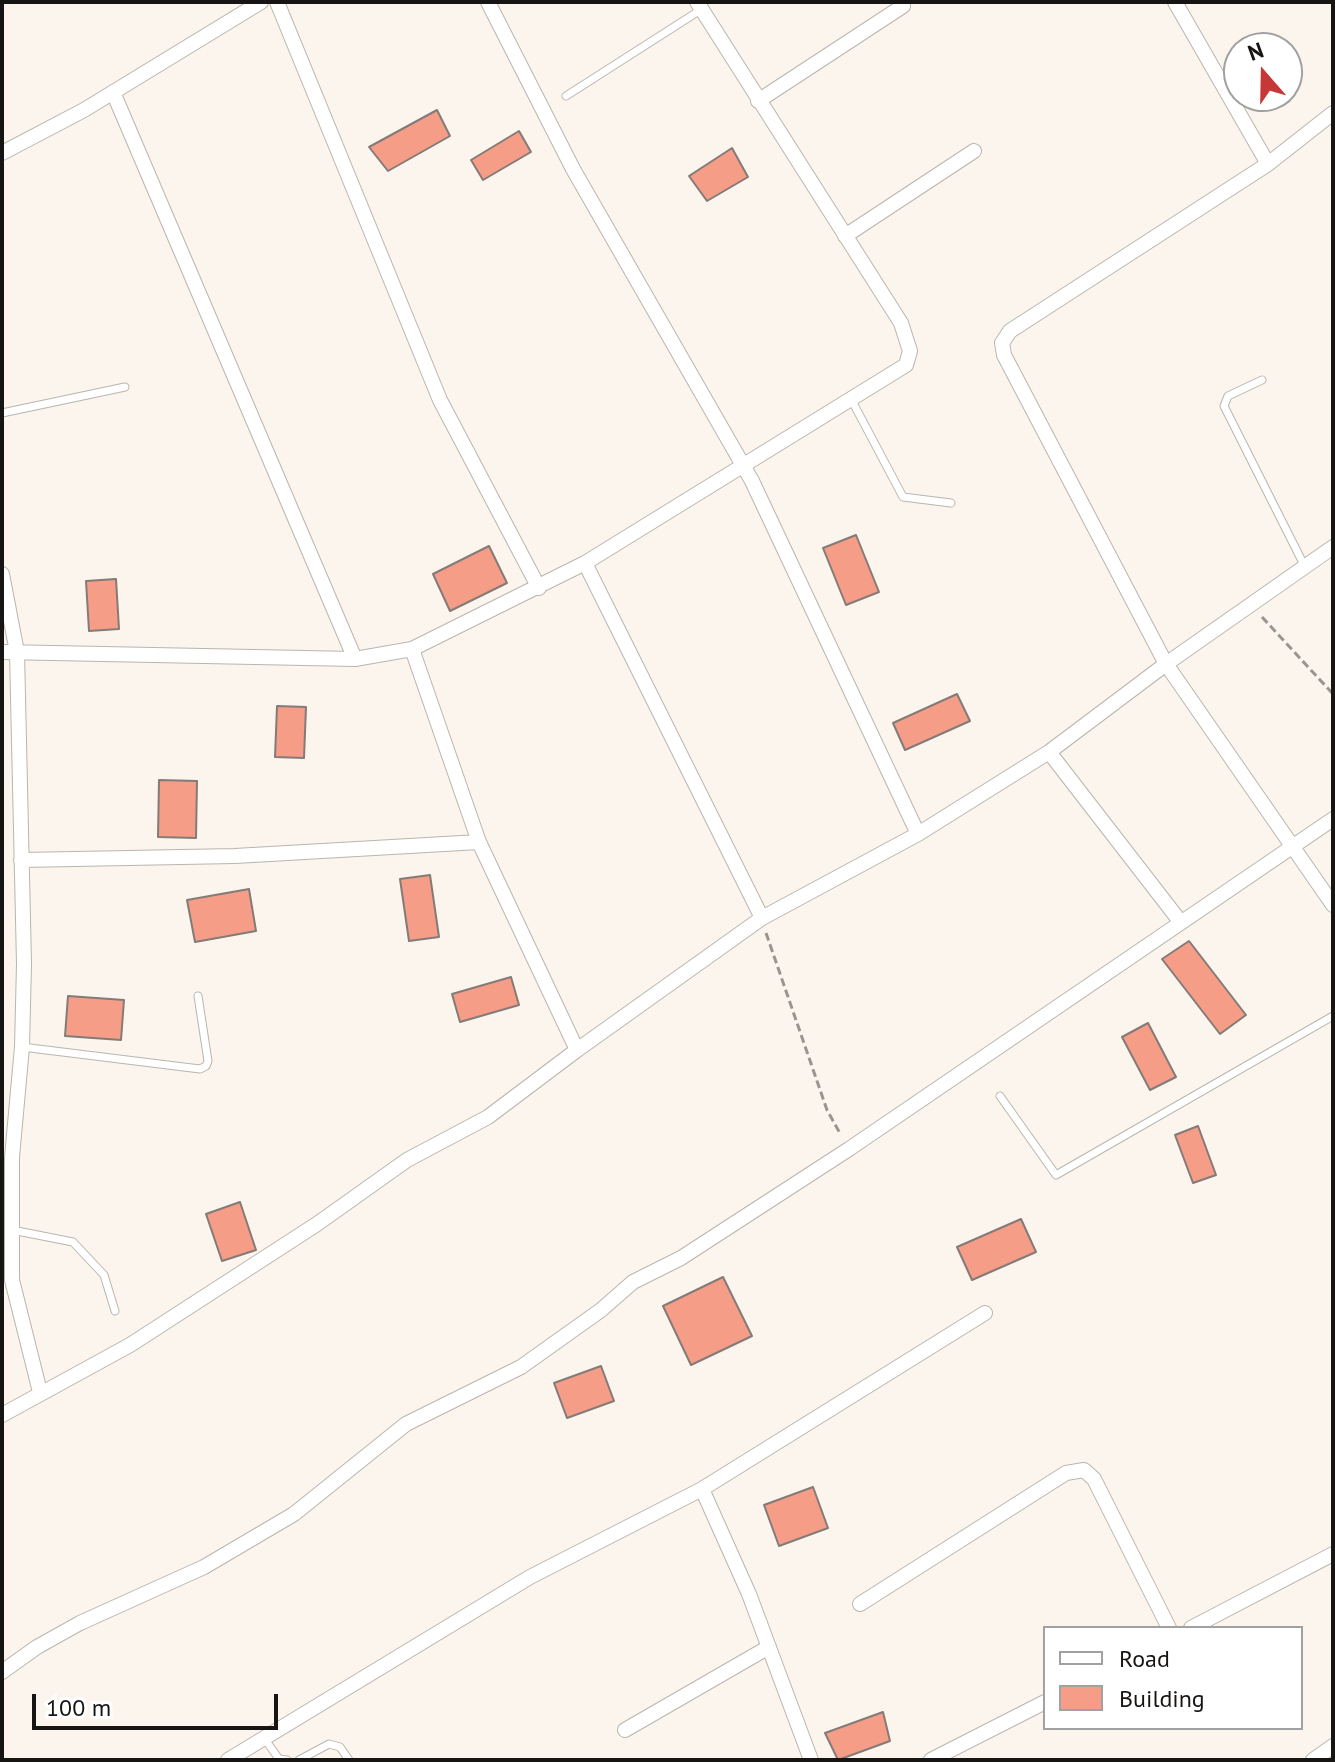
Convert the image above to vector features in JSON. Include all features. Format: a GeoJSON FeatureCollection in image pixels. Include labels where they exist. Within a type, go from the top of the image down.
{"type":"FeatureCollection","features":[{"type":"Feature","properties":{"kind":"street"},"geometry":{"type":"LineString","coordinates":[[2,153],[113,92],[261,2]]}},
{"type":"Feature","properties":{"kind":"street"},"geometry":{"type":"LineString","coordinates":[[277,2],[440,400],[539,588]]}},
{"type":"Feature","properties":{"kind":"street"},"geometry":{"type":"LineString","coordinates":[[488,2],[573,169],[743,467],[918,834]]}},
{"type":"Feature","properties":{"kind":"street"},"geometry":{"type":"LineString","coordinates":[[1175,2],[1268,164]]}},
{"type":"Feature","properties":{"kind":"street"},"geometry":{"type":"LineString","coordinates":[[9,652],[355,659],[412,649],[585,563],[906,365],[910,351],[901,323],[700,6]]}},
{"type":"Feature","properties":{"kind":"street"},"geometry":{"type":"LineString","coordinates":[[758,101],[903,6]]}},
{"type":"Feature","properties":{"kind":"street"},"geometry":{"type":"LineString","coordinates":[[113,92],[355,659]]}},
{"type":"Feature","properties":{"kind":"street"},"geometry":{"type":"LineString","coordinates":[[1333,113],[1268,164],[1010,331],[1002,343],[1004,355],[1166,664],[1333,905]]}},
{"type":"Feature","properties":{"kind":"street"},"geometry":{"type":"LineString","coordinates":[[845,236],[974,151]]}},
{"type":"Feature","properties":{"kind":"street"},"geometry":{"type":"LineString","coordinates":[[2,1415],[130,1345],[317,1224],[407,1160],[488,1117],[762,918],[918,834],[1049,752],[1166,664],[1333,547]]}},
{"type":"Feature","properties":{"kind":"street"},"geometry":{"type":"LineString","coordinates":[[585,563],[762,918]]}},
{"type":"Feature","properties":{"kind":"street"},"geometry":{"type":"LineString","coordinates":[[2,574],[21,860],[22,1047],[12,1157],[12,1280],[40,1392]]}},
{"type":"Feature","properties":{"kind":"street"},"geometry":{"type":"LineString","coordinates":[[412,649],[479,842],[577,1050]]}},
{"type":"Feature","properties":{"kind":"street"},"geometry":{"type":"LineString","coordinates":[[1049,752],[1179,920]]}},
{"type":"Feature","properties":{"kind":"street"},"geometry":{"type":"LineString","coordinates":[[2,1672],[80,1623],[204,1567],[294,1514],[406,1424],[521,1367],[601,1310],[633,1282],[681,1258],[849,1149],[1179,920],[1333,819]]}},
{"type":"Feature","properties":{"kind":"street"},"geometry":{"type":"LineString","coordinates":[[21,860],[235,856],[479,842]]}},
{"type":"Feature","properties":{"kind":"street"},"geometry":{"type":"LineString","coordinates":[[237,1757],[530,1577],[702,1489],[985,1313]]}},
{"type":"Feature","properties":{"kind":"street"},"geometry":{"type":"LineString","coordinates":[[860,1604],[1066,1473],[1084,1470],[1094,1479],[1168,1626]]}},
{"type":"Feature","properties":{"kind":"street"},"geometry":{"type":"LineString","coordinates":[[702,1489],[769,1647],[811,1760]]}},
{"type":"Feature","properties":{"kind":"street"},"geometry":{"type":"LineString","coordinates":[[1195,1626],[1333,1554]]}},
{"type":"Feature","properties":{"kind":"street"},"geometry":{"type":"LineString","coordinates":[[625,1730],[769,1647]]}},
{"type":"Feature","properties":{"kind":"street"},"geometry":{"type":"LineString","coordinates":[[931,1760],[1043,1703]]}},
{"type":"Feature","properties":{"kind":"street"},"geometry":{"type":"LineString","coordinates":[[1313,1760],[1333,1746]]}},
{"type":"Feature","properties":{"kind":"lane"},"geometry":{"type":"LineString","coordinates":[[566,96],[700,6]]}},
{"type":"Feature","properties":{"kind":"lane"},"geometry":{"type":"LineString","coordinates":[[1262,380],[1228,396],[1224,406],[1305,567]]}},
{"type":"Feature","properties":{"kind":"lane"},"geometry":{"type":"LineString","coordinates":[[2,413],[125,387]]}},
{"type":"Feature","properties":{"kind":"lane"},"geometry":{"type":"LineString","coordinates":[[851,399],[903,497],[951,503]]}},
{"type":"Feature","properties":{"kind":"lane"},"geometry":{"type":"LineString","coordinates":[[22,1047],[200,1069],[208,1061],[198,996]]}},
{"type":"Feature","properties":{"kind":"lane"},"geometry":{"type":"LineString","coordinates":[[1000,1096],[1052,1174],[1061,1174],[1333,1016]]}},
{"type":"Feature","properties":{"kind":"lane"},"geometry":{"type":"LineString","coordinates":[[12,1230],[73,1242],[104,1275],[115,1311]]}},
{"type":"Feature","properties":{"kind":"lane"},"geometry":{"type":"LineString","coordinates":[[264,1738],[279,1759],[287,1760]]}},
{"type":"Feature","properties":{"kind":"lane"},"geometry":{"type":"LineString","coordinates":[[299,1760],[329,1744],[340,1747],[349,1760]]}},
{"type":"Feature","properties":{"kind":"path"},"geometry":{"type":"LineString","coordinates":[[1252,605],[1333,694]]}},
{"type":"Feature","properties":{"kind":"path"},"geometry":{"type":"LineString","coordinates":[[762,918],[782,987],[827,1110],[849,1149]]}},
{"type":"Feature","properties":{"kind":"building"},"geometry":{"type":"Polygon","coordinates":[[[437,110],[450,136],[388,171],[369,147],[437,110]]]}},
{"type":"Feature","properties":{"kind":"building"},"geometry":{"type":"Polygon","coordinates":[[[519,131],[531,152],[483,180],[471,160],[519,131]]]}},
{"type":"Feature","properties":{"kind":"building"},"geometry":{"type":"Polygon","coordinates":[[[732,148],[748,177],[707,201],[689,176],[732,148]]]}},
{"type":"Feature","properties":{"kind":"building"},"geometry":{"type":"Polygon","coordinates":[[[856,535],[879,592],[846,605],[823,548],[856,535]]]}},
{"type":"Feature","properties":{"kind":"building"},"geometry":{"type":"Polygon","coordinates":[[[489,546],[507,583],[450,611],[433,574],[489,546]]]}},
{"type":"Feature","properties":{"kind":"building"},"geometry":{"type":"Polygon","coordinates":[[[116,579],[119,629],[89,631],[86,581],[116,579]]]}},
{"type":"Feature","properties":{"kind":"building"},"geometry":{"type":"Polygon","coordinates":[[[957,694],[970,721],[905,750],[893,723],[957,694]]]}},
{"type":"Feature","properties":{"kind":"building"},"geometry":{"type":"Polygon","coordinates":[[[277,706],[306,707],[304,758],[275,757],[277,706]]]}},
{"type":"Feature","properties":{"kind":"building"},"geometry":{"type":"Polygon","coordinates":[[[159,780],[197,781],[196,838],[158,837],[159,780]]]}},
{"type":"Feature","properties":{"kind":"building"},"geometry":{"type":"Polygon","coordinates":[[[430,875],[439,937],[409,941],[400,879],[430,875]]]}},
{"type":"Feature","properties":{"kind":"building"},"geometry":{"type":"Polygon","coordinates":[[[249,889],[256,931],[195,942],[187,900],[249,889]]]}},
{"type":"Feature","properties":{"kind":"building"},"geometry":{"type":"Polygon","coordinates":[[[1189,941],[1246,1015],[1220,1034],[1162,959],[1189,941]]]}},
{"type":"Feature","properties":{"kind":"building"},"geometry":{"type":"Polygon","coordinates":[[[511,977],[519,1005],[460,1022],[452,994],[511,977]]]}},
{"type":"Feature","properties":{"kind":"building"},"geometry":{"type":"Polygon","coordinates":[[[68,996],[124,1000],[121,1040],[65,1036],[68,996]]]}},
{"type":"Feature","properties":{"kind":"building"},"geometry":{"type":"Polygon","coordinates":[[[1148,1023],[1176,1077],[1150,1090],[1122,1037],[1148,1023]]]}},
{"type":"Feature","properties":{"kind":"building"},"geometry":{"type":"Polygon","coordinates":[[[1198,1126],[1216,1175],[1193,1183],[1175,1135],[1198,1126]]]}},
{"type":"Feature","properties":{"kind":"building"},"geometry":{"type":"Polygon","coordinates":[[[240,1202],[256,1250],[222,1261],[206,1214],[240,1202]]]}},
{"type":"Feature","properties":{"kind":"building"},"geometry":{"type":"Polygon","coordinates":[[[1021,1219],[1036,1252],[972,1280],[957,1247],[1021,1219]]]}},
{"type":"Feature","properties":{"kind":"building"},"geometry":{"type":"Polygon","coordinates":[[[723,1277],[752,1336],[691,1365],[663,1306],[723,1277]]]}},
{"type":"Feature","properties":{"kind":"building"},"geometry":{"type":"Polygon","coordinates":[[[601,1366],[614,1401],[567,1418],[554,1383],[601,1366]]]}},
{"type":"Feature","properties":{"kind":"building"},"geometry":{"type":"Polygon","coordinates":[[[813,1487],[828,1528],[779,1546],[764,1505],[813,1487]]]}},
{"type":"Feature","properties":{"kind":"building"},"geometry":{"type":"Polygon","coordinates":[[[883,1712],[890,1741],[838,1760],[825,1733],[883,1712]]]}}]}
